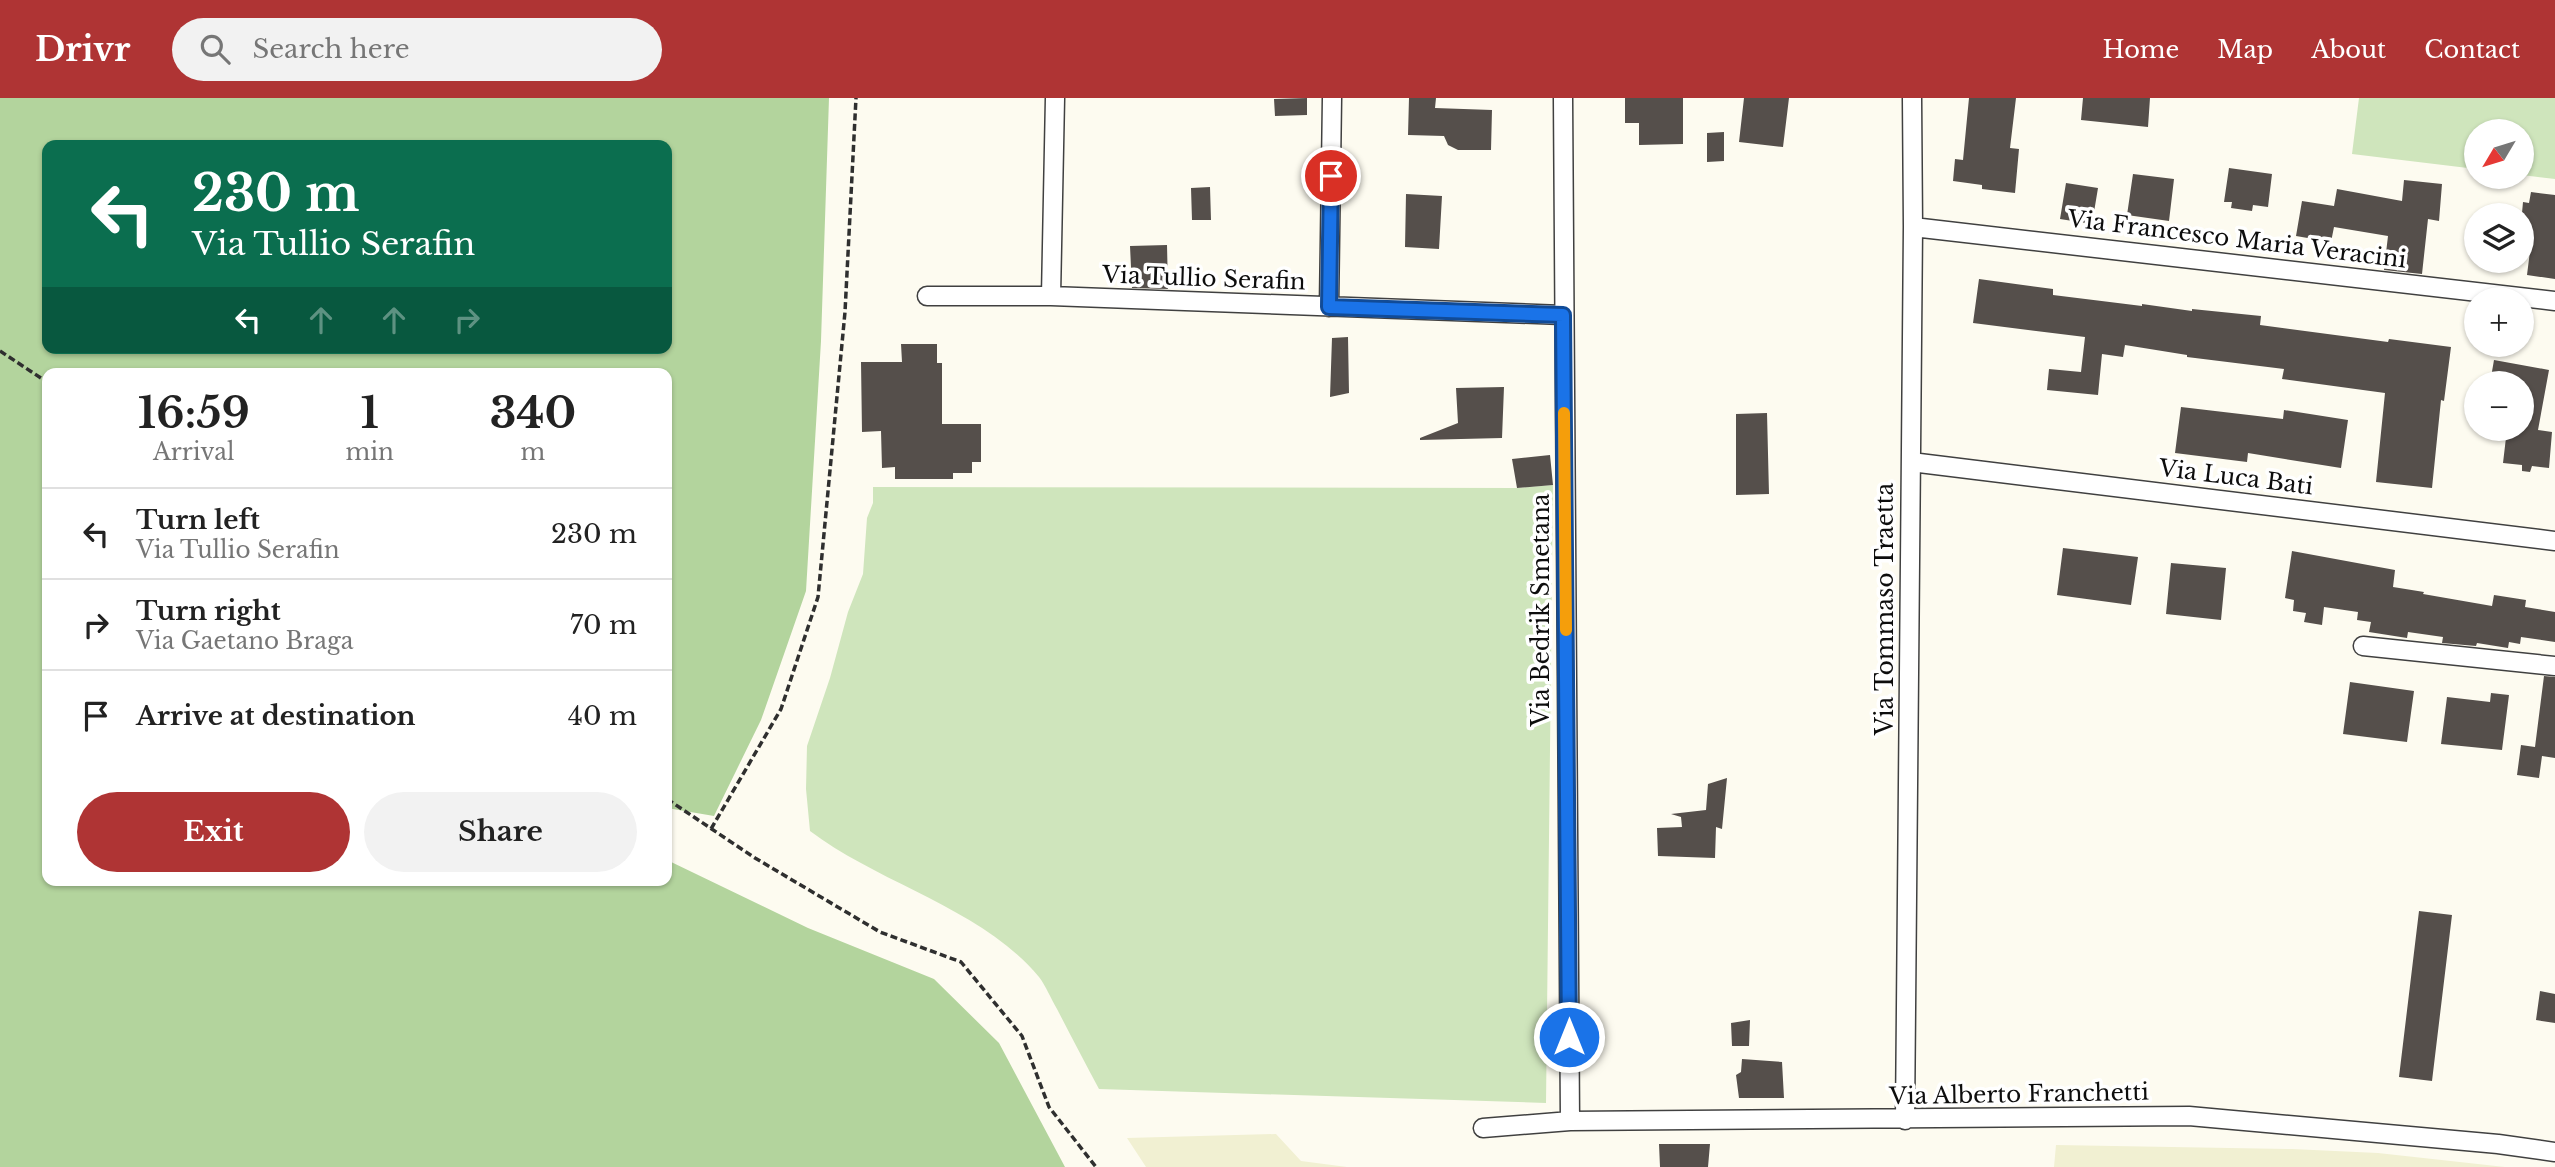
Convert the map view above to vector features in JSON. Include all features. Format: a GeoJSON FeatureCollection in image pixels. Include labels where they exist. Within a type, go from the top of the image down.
{"type":"FeatureCollection","features":[{"type":"Feature","properties":{"kind":"street"},"geometry":{"type":"LineString","coordinates":[[1051,296],[1055,98]]}},
{"type":"Feature","properties":{"kind":"street"},"geometry":{"type":"LineString","coordinates":[[1329,307],[1332,98]]}},
{"type":"Feature","properties":{"kind":"street","name":"Via Bedrik Smetana"},"geometry":{"type":"LineString","coordinates":[[1563,98],[1570,1121]]}},
{"type":"Feature","properties":{"kind":"street","name":"Via Tommaso Traetta"},"geometry":{"type":"LineString","coordinates":[[1905,1120],[1912,98]]}},
{"type":"Feature","properties":{"kind":"street","name":"Via Francesco Maria Veracini"},"geometry":{"type":"LineString","coordinates":[[1913,227],[2555,301]]}},
{"type":"Feature","properties":{"kind":"street","name":"Via Tullio Serafin"},"geometry":{"type":"LineString","coordinates":[[927,296],[1051,296],[1563,315]]}},
{"type":"Feature","properties":{"kind":"street","name":"Via Luca Bati"},"geometry":{"type":"LineString","coordinates":[[1911,463],[2555,541]]}},
{"type":"Feature","properties":{"kind":"street"},"geometry":{"type":"LineString","coordinates":[[2363,646],[2555,666]]}},
{"type":"Feature","properties":{"kind":"street","name":"Via Alberto Franchetti"},"geometry":{"type":"LineString","coordinates":[[1483,1128],[1570,1121],[2189,1116],[2498,1144],[2555,1152]]}},
{"type":"Feature","properties":{"kind":"path"},"geometry":{"type":"LineString","coordinates":[[711,829],[781,709],[818,597],[845,312],[856,98]]}},
{"type":"Feature","properties":{"kind":"path"},"geometry":{"type":"LineString","coordinates":[[0,351],[42,379]]}},
{"type":"Feature","properties":{"kind":"path"},"geometry":{"type":"LineString","coordinates":[[672,802],[755,858],[880,932],[961,962],[1022,1036],[1049,1107],[1096,1167]]}},
{"type":"Feature","properties":{"kind":"green space"},"geometry":{"type":"Polygon","coordinates":[[[0,98],[829,98],[821,341],[806,591],[761,720],[714,816],[672,809],[672,368],[42,368],[42,886],[672,886],[672,862],[808,928],[934,979],[999,1043],[1065,1167],[0,1167],[0,98]]]}},
{"type":"Feature","properties":{"kind":"green space"},"geometry":{"type":"Polygon","coordinates":[[[2359,98],[2555,98],[2555,179],[2534,176],[2534,119],[2464,119],[2464,168],[2352,154],[2359,98]]]}},
{"type":"Feature","properties":{"kind":"green space"},"geometry":{"type":"Polygon","coordinates":[[[1553,485],[1546,1103],[1099,1089],[1044,984],[1016,953],[960,915],[867,867],[810,831],[806,789],[807,746],[848,612],[863,574],[867,518],[873,503],[873,487],[1517,488],[1553,485]]]}},
{"type":"Feature","properties":{"kind":"green space"},"geometry":{"type":"Polygon","coordinates":[[[1276,1134],[1301,1161],[1347,1167],[1146,1167],[1127,1138],[1276,1134]]]}},
{"type":"Feature","properties":{"kind":"green space"},"geometry":{"type":"Polygon","coordinates":[[[2056,1145],[2378,1153],[2505,1167],[2054,1167],[2056,1145]]]}},
{"type":"Feature","properties":{"kind":"building"},"geometry":{"type":"Polygon","coordinates":[[[1307,98],[1307,115],[1275,116],[1274,99],[1307,98]]]}},
{"type":"Feature","properties":{"kind":"building"},"geometry":{"type":"Polygon","coordinates":[[[1409,98],[1436,98],[1435,108],[1492,110],[1491,150],[1458,150],[1448,145],[1444,136],[1408,135],[1409,98]]]}},
{"type":"Feature","properties":{"kind":"building"},"geometry":{"type":"Polygon","coordinates":[[[1625,98],[1683,98],[1683,144],[1639,145],[1639,123],[1625,123],[1625,98]]]}},
{"type":"Feature","properties":{"kind":"building"},"geometry":{"type":"Polygon","coordinates":[[[1744,98],[1789,98],[1783,147],[1739,142],[1744,98]]]}},
{"type":"Feature","properties":{"kind":"building"},"geometry":{"type":"Polygon","coordinates":[[[1969,98],[2016,98],[2010,148],[2019,149],[2015,193],[1982,189],[1982,185],[1953,181],[1955,159],[1963,160],[1969,98]]]}},
{"type":"Feature","properties":{"kind":"building"},"geometry":{"type":"Polygon","coordinates":[[[2083,98],[2150,98],[2148,127],[2081,120],[2083,98]]]}},
{"type":"Feature","properties":{"kind":"building"},"geometry":{"type":"Polygon","coordinates":[[[1724,132],[1724,161],[1707,162],[1707,133],[1724,132]]]}},
{"type":"Feature","properties":{"kind":"building"},"geometry":{"type":"Polygon","coordinates":[[[2229,168],[2272,174],[2268,207],[2253,205],[2252,211],[2231,208],[2232,202],[2224,202],[2229,168]]]}},
{"type":"Feature","properties":{"kind":"building"},"geometry":{"type":"Polygon","coordinates":[[[2133,174],[2174,179],[2169,221],[2127,215],[2133,174]]]}},
{"type":"Feature","properties":{"kind":"building"},"geometry":{"type":"Polygon","coordinates":[[[2404,180],[2442,184],[2439,221],[2428,219],[2422,274],[2384,270],[2388,236],[2334,227],[2331,242],[2296,236],[2302,201],[2334,206],[2337,189],[2402,201],[2404,180]]]}},
{"type":"Feature","properties":{"kind":"building"},"geometry":{"type":"Polygon","coordinates":[[[2066,183],[2098,188],[2092,224],[2060,219],[2066,183]]]}},
{"type":"Feature","properties":{"kind":"building"},"geometry":{"type":"Polygon","coordinates":[[[1210,187],[1211,220],[1192,220],[1191,188],[1210,187]]]}},
{"type":"Feature","properties":{"kind":"building"},"geometry":{"type":"Polygon","coordinates":[[[2531,192],[2555,195],[2555,279],[2527,275],[2534,273],[2534,203],[2529,203],[2531,192]]]}},
{"type":"Feature","properties":{"kind":"building"},"geometry":{"type":"Polygon","coordinates":[[[1406,194],[1442,196],[1439,249],[1405,247],[1406,194]]]}},
{"type":"Feature","properties":{"kind":"building"},"geometry":{"type":"Polygon","coordinates":[[[1167,245],[1168,289],[1132,288],[1130,246],[1167,245]]]}},
{"type":"Feature","properties":{"kind":"building"},"geometry":{"type":"Polygon","coordinates":[[[1979,279],[2053,289],[2053,295],[2261,316],[2260,325],[2388,342],[2389,339],[2451,347],[2444,401],[2441,400],[2432,488],[2376,482],[2385,393],[2282,379],[2284,369],[2187,357],[2125,345],[2123,357],[2102,354],[2098,395],[2047,390],[2049,369],[2081,372],[2085,337],[1973,323],[1979,279]]]}},
{"type":"Feature","properties":{"kind":"building"},"geometry":{"type":"Polygon","coordinates":[[[1348,337],[1349,393],[1330,397],[1332,338],[1348,337]]]}},
{"type":"Feature","properties":{"kind":"building"},"geometry":{"type":"Polygon","coordinates":[[[901,344],[937,344],[937,363],[942,363],[942,424],[981,424],[981,462],[972,462],[972,473],[953,473],[953,479],[895,479],[895,467],[882,468],[881,431],[862,432],[861,362],[902,362],[901,344]]]}},
{"type":"Feature","properties":{"kind":"building"},"geometry":{"type":"Polygon","coordinates":[[[2494,360],[2549,370],[2538,430],[2552,432],[2549,468],[2532,466],[2530,472],[2522,471],[2522,465],[2503,463],[2506,441],[2534,441],[2534,371],[2492,371],[2494,360]]]}},
{"type":"Feature","properties":{"kind":"building"},"geometry":{"type":"Polygon","coordinates":[[[1504,387],[1502,438],[1420,440],[1458,423],[1456,388],[1504,387]]]}},
{"type":"Feature","properties":{"kind":"building"},"geometry":{"type":"Polygon","coordinates":[[[2181,407],[2283,419],[2284,410],[2348,420],[2341,468],[2248,453],[2247,462],[2175,453],[2181,407]]]}},
{"type":"Feature","properties":{"kind":"building"},"geometry":{"type":"Polygon","coordinates":[[[1767,413],[1769,494],[1736,495],[1736,414],[1767,413]]]}},
{"type":"Feature","properties":{"kind":"building"},"geometry":{"type":"Polygon","coordinates":[[[1550,455],[1553,485],[1517,488],[1512,459],[1550,455]]]}},
{"type":"Feature","properties":{"kind":"building"},"geometry":{"type":"Polygon","coordinates":[[[2063,548],[2138,557],[2131,605],[2057,595],[2063,548]]]}},
{"type":"Feature","properties":{"kind":"building"},"geometry":{"type":"Polygon","coordinates":[[[2292,551],[2395,570],[2393,587],[2424,592],[2423,594],[2492,606],[2494,595],[2526,600],[2525,607],[2555,612],[2555,642],[2521,637],[2520,644],[2509,642],[2508,648],[2477,643],[2476,646],[2442,643],[2443,637],[2408,632],[2407,638],[2369,632],[2371,622],[2357,620],[2358,612],[2324,607],[2322,625],[2304,622],[2306,613],[2293,611],[2294,600],[2285,598],[2292,551]]]}},
{"type":"Feature","properties":{"kind":"building"},"geometry":{"type":"Polygon","coordinates":[[[2171,563],[2226,568],[2221,620],[2166,614],[2171,563]]]}},
{"type":"Feature","properties":{"kind":"building"},"geometry":{"type":"Polygon","coordinates":[[[2544,676],[2555,677],[2555,758],[2542,756],[2539,778],[2517,775],[2521,745],[2535,747],[2544,676]]]}},
{"type":"Feature","properties":{"kind":"building"},"geometry":{"type":"Polygon","coordinates":[[[2350,682],[2414,691],[2407,742],[2343,734],[2350,682]]]}},
{"type":"Feature","properties":{"kind":"building"},"geometry":{"type":"Polygon","coordinates":[[[2491,693],[2509,695],[2502,750],[2441,744],[2447,697],[2490,702],[2491,693]]]}},
{"type":"Feature","properties":{"kind":"building"},"geometry":{"type":"Polygon","coordinates":[[[1727,778],[1722,829],[1716,827],[1715,858],[1658,856],[1657,828],[1682,827],[1681,817],[1671,814],[1706,810],[1708,784],[1727,778]]]}},
{"type":"Feature","properties":{"kind":"building"},"geometry":{"type":"Polygon","coordinates":[[[2419,911],[2452,915],[2432,1081],[2399,1077],[2419,911]]]}},
{"type":"Feature","properties":{"kind":"building"},"geometry":{"type":"Polygon","coordinates":[[[2540,991],[2555,994],[2555,1023],[2536,1020],[2540,991]]]}},
{"type":"Feature","properties":{"kind":"building"},"geometry":{"type":"Polygon","coordinates":[[[1750,1020],[1749,1046],[1732,1046],[1731,1023],[1750,1020]]]}},
{"type":"Feature","properties":{"kind":"building"},"geometry":{"type":"Polygon","coordinates":[[[1742,1059],[1782,1062],[1784,1098],[1739,1098],[1736,1075],[1741,1072],[1742,1059]]]}},
{"type":"Feature","properties":{"kind":"building"},"geometry":{"type":"Polygon","coordinates":[[[1659,1144],[1710,1144],[1708,1167],[1660,1167],[1659,1144]]]}},
{"type":"Feature","properties":{"kind":"slow traffic"},"geometry":{"type":"LineString","coordinates":[[1564,413],[1566,630]]}},
{"type":"Feature","properties":{"kind":"route"},"geometry":{"type":"LineString","coordinates":[[1331,176],[1329,307],[1563,315],[1569,1037]]}}]}
